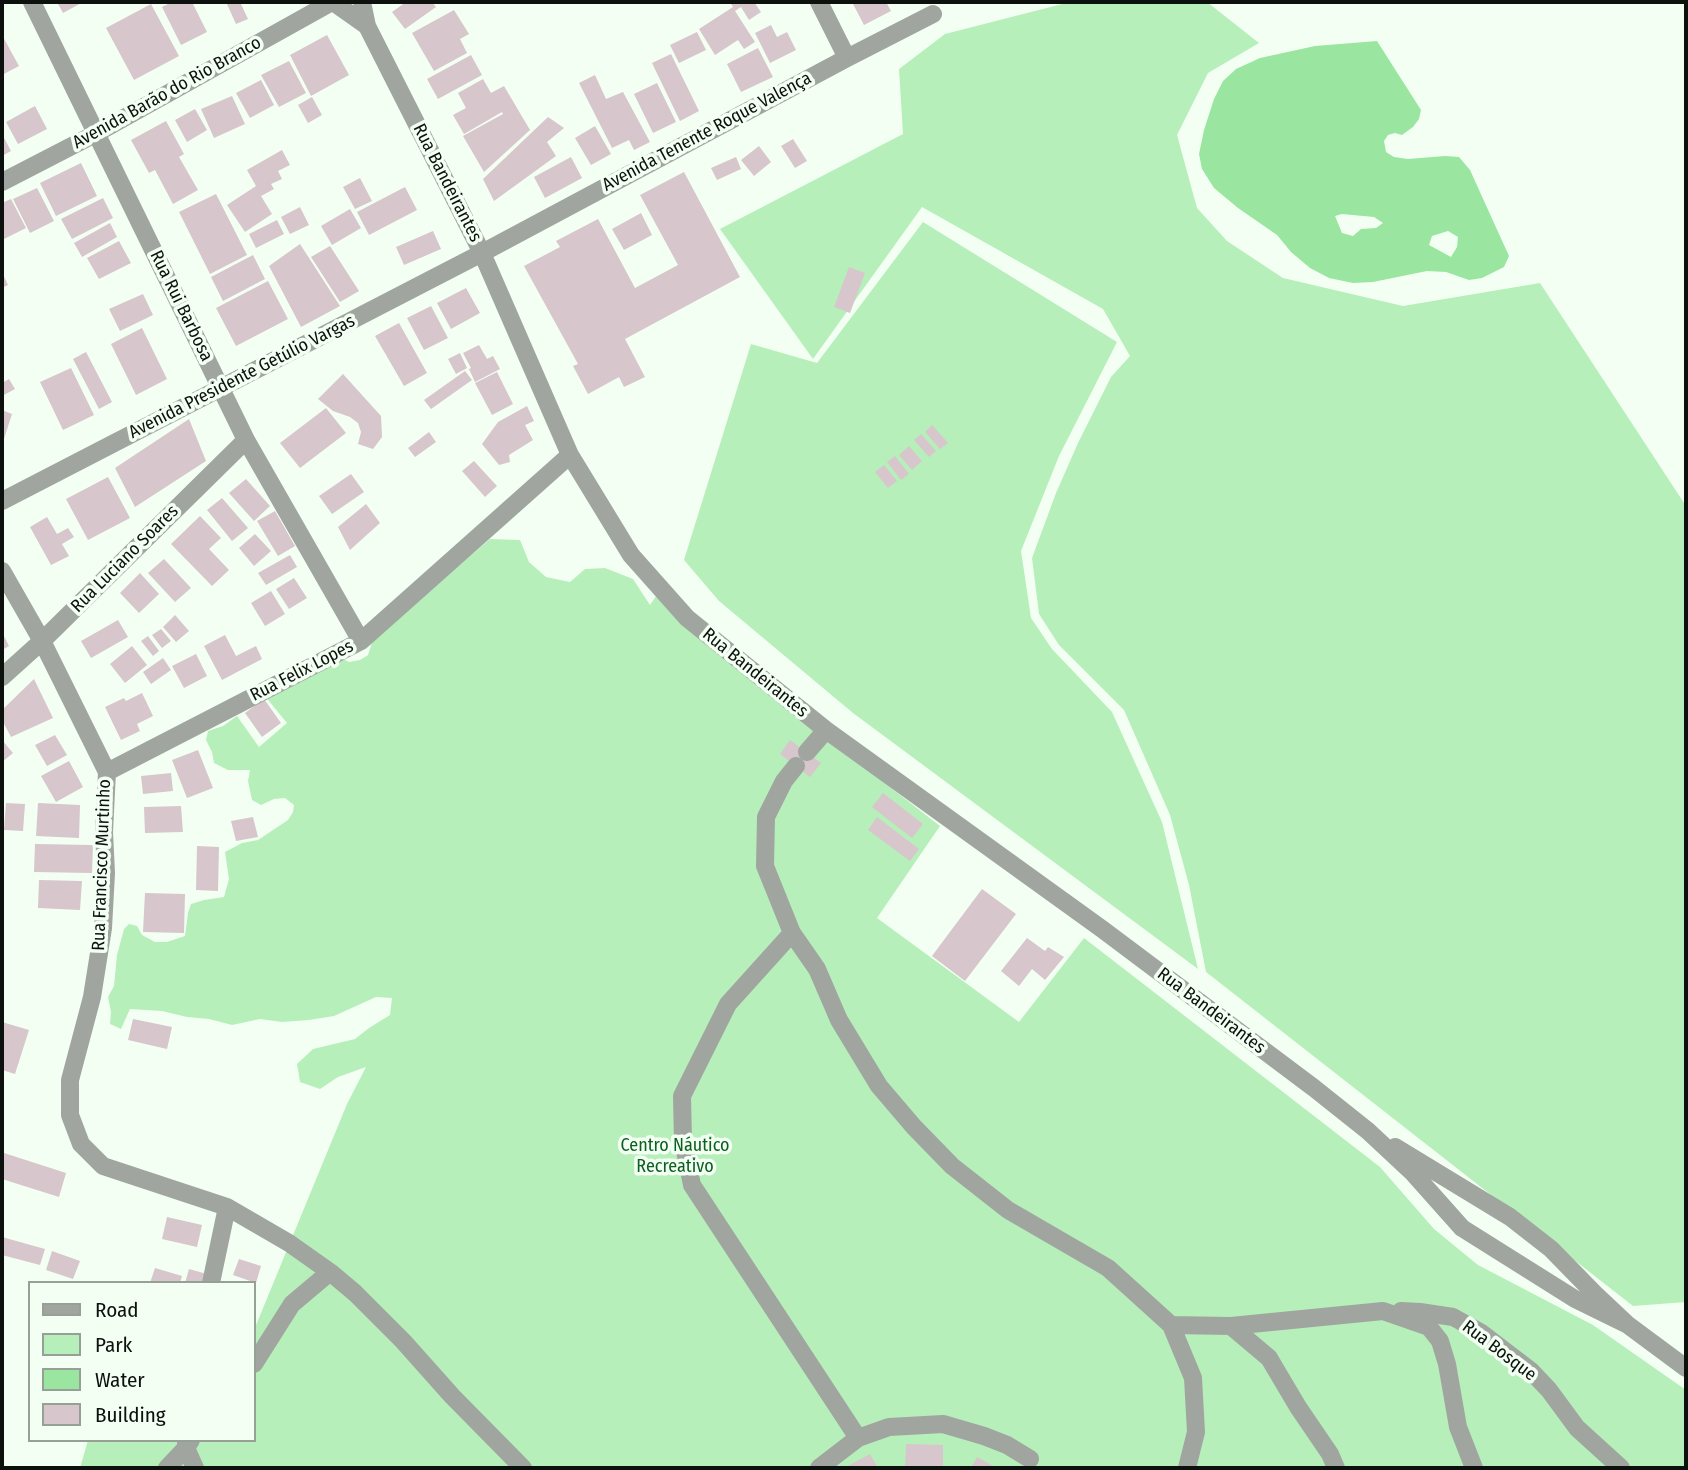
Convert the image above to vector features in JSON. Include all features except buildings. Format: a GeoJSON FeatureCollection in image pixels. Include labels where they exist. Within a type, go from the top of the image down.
{"type":"FeatureCollection","features":[{"type":"Feature","properties":{"kind":"street","name":"Rua Rui Barbosa"},"geometry":{"type":"LineString","coordinates":[[32,2],[246,439],[360,641]]}},
{"type":"Feature","properties":{"kind":"street","name":"Avenida Barão do Rio Branco"},"geometry":{"type":"LineString","coordinates":[[2,182],[97,133],[332,2]]}},
{"type":"Feature","properties":{"kind":"street","name":"Rua Bandeirantes"},"geometry":{"type":"LineString","coordinates":[[332,2],[366,26]]}},
{"type":"Feature","properties":{"kind":"street","name":"Rua Bandeirantes"},"geometry":{"type":"LineString","coordinates":[[362,2],[366,26],[482,253],[570,455],[631,555],[687,618],[826,730],[1102,929],[1314,1088],[1368,1131],[1413,1173],[1462,1228],[1576,1298],[1628,1325],[1682,1362]]}},
{"type":"Feature","properties":{"kind":"street"},"geometry":{"type":"LineString","coordinates":[[819,2],[847,58]]}},
{"type":"Feature","properties":{"kind":"street","name":"Avenida Tenente Roque Valença"},"geometry":{"type":"LineString","coordinates":[[482,253],[933,14]]}},
{"type":"Feature","properties":{"kind":"street","name":"Avenida Presidente Getúlio Vargas"},"geometry":{"type":"LineString","coordinates":[[2,501],[482,253]]}},
{"type":"Feature","properties":{"kind":"street","name":"Rua Luciano Soares"},"geometry":{"type":"LineString","coordinates":[[2,677],[246,439]]}},
{"type":"Feature","properties":{"kind":"street","name":"Rua Felix Lopes"},"geometry":{"type":"LineString","coordinates":[[107,772],[360,641],[570,455]]}},
{"type":"Feature","properties":{"kind":"street","name":"Rua Francisco Murtinho"},"geometry":{"type":"LineString","coordinates":[[2,571],[41,641],[107,772],[103,928],[92,997],[70,1080],[70,1115],[81,1144],[103,1166],[227,1207],[289,1243],[330,1272],[374,1312],[523,1468]]}},
{"type":"Feature","properties":{"kind":"street"},"geometry":{"type":"LineString","coordinates":[[826,730],[784,780],[766,817],[765,866],[792,933],[817,969],[839,1020],[879,1086],[914,1127],[952,1166],[1008,1210],[1108,1268],[1171,1325],[1193,1378],[1196,1432],[1187,1468]]}},
{"type":"Feature","properties":{"kind":"street"},"geometry":{"type":"LineString","coordinates":[[792,933],[728,1004],[682,1096],[683,1141],[692,1185],[858,1438]]}},
{"type":"Feature","properties":{"kind":"street","name":"Rua Bandeirantes"},"geometry":{"type":"LineString","coordinates":[[1368,1131],[1510,1217],[1551,1250],[1628,1325]]}},
{"type":"Feature","properties":{"kind":"street"},"geometry":{"type":"LineString","coordinates":[[211,1281],[227,1207]]}},
{"type":"Feature","properties":{"kind":"street"},"geometry":{"type":"LineString","coordinates":[[256,1361],[292,1304],[330,1272]]}},
{"type":"Feature","properties":{"kind":"street","name":"Rua Bosque"},"geometry":{"type":"LineString","coordinates":[[1171,1325],[1231,1326],[1383,1311],[1420,1312],[1453,1317],[1480,1332],[1531,1371],[1577,1428],[1621,1468]]}},
{"type":"Feature","properties":{"kind":"street","name":"Rua Bosque"},"geometry":{"type":"LineString","coordinates":[[1383,1311],[1429,1327],[1440,1341],[1447,1364],[1458,1427],[1474,1468]]}},
{"type":"Feature","properties":{"kind":"street"},"geometry":{"type":"LineString","coordinates":[[1231,1326],[1269,1358],[1330,1454],[1336,1468]]}},
{"type":"Feature","properties":{"kind":"street"},"geometry":{"type":"LineString","coordinates":[[819,1468],[858,1438],[889,1427],[943,1424],[1007,1445],[1030,1459]]}},
{"type":"Feature","properties":{"kind":"street"},"geometry":{"type":"LineString","coordinates":[[167,1468],[188,1443]]}},
{"type":"Feature","properties":{"kind":"street"},"geometry":{"type":"LineString","coordinates":[[188,1443],[195,1468]]}},
{"type":"Feature","properties":{"kind":"green space"},"geometry":{"type":"Polygon","coordinates":[[[1070,2],[1207,2],[1259,43],[1208,73],[1177,135],[1197,208],[1227,241],[1283,278],[1403,306],[1540,283],[1686,506],[1686,1302],[1633,1306],[1206,972],[1189,885],[1170,815],[1124,710],[1059,645],[1039,614],[1032,558],[1078,443],[1111,377],[1130,356],[1103,309],[922,207],[813,359],[720,229],[903,134],[899,69],[945,34],[1070,2]]]}},
{"type":"Feature","properties":{"kind":"green space"},"geometry":{"type":"Polygon","coordinates":[[[923,222],[1117,342],[1059,456],[1021,551],[1031,618],[1052,649],[1112,712],[1162,822],[1198,969],[853,713],[719,601],[684,560],[751,344],[817,363],[923,222]]]}},
{"type":"Feature","properties":{"kind":"green space","name":"Centro Náutico Recreativo"},"geometry":{"type":"Polygon","coordinates":[[[490,539],[520,540],[529,562],[546,577],[570,582],[585,569],[605,568],[633,579],[650,605],[656,596],[736,667],[940,826],[877,918],[1019,1022],[1084,938],[1380,1167],[1434,1229],[1478,1265],[1593,1325],[1686,1390],[1686,1468],[80,1468],[87,1442],[256,1442],[256,1325],[347,1104],[366,1067],[338,1077],[320,1089],[300,1082],[297,1064],[313,1049],[355,1039],[390,1015],[392,998],[376,997],[334,1016],[282,1022],[260,1019],[232,1025],[162,1011],[130,1009],[121,1029],[110,1024],[108,997],[114,986],[117,955],[124,929],[129,924],[137,926],[142,935],[155,942],[167,942],[185,936],[191,904],[224,897],[229,879],[225,852],[242,843],[258,840],[288,820],[293,812],[294,805],[285,798],[274,799],[261,805],[252,800],[248,781],[250,770],[228,770],[214,763],[206,740],[208,731],[223,726],[237,716],[259,747],[287,723],[264,695],[341,658],[349,662],[360,660],[368,655],[373,639],[490,539]]]}},
{"type":"Feature","properties":{"kind":"water"},"geometry":{"type":"Polygon","coordinates":[[[1377,41],[1421,110],[1413,127],[1402,135],[1388,135],[1384,141],[1386,152],[1394,157],[1408,159],[1459,157],[1470,170],[1509,256],[1504,267],[1482,278],[1469,280],[1446,272],[1427,271],[1373,282],[1353,283],[1329,278],[1310,268],[1291,252],[1277,235],[1214,188],[1202,169],[1199,154],[1214,99],[1223,81],[1236,69],[1260,58],[1315,46],[1377,41]],[[1342,214],[1335,216],[1342,233],[1353,236],[1361,229],[1376,228],[1383,223],[1374,217],[1342,214]],[[1448,231],[1432,236],[1429,245],[1451,257],[1457,247],[1458,237],[1448,231]]]}}]}
